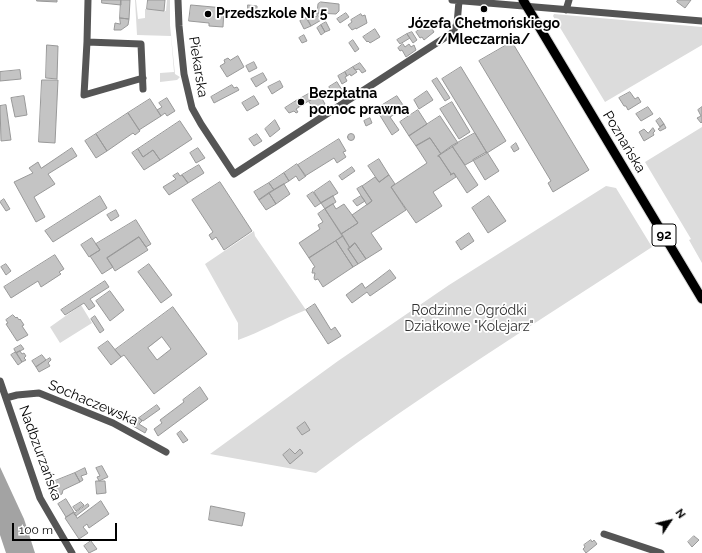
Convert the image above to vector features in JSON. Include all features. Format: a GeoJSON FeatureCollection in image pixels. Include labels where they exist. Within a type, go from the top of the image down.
{"type":"FeatureCollection","features":[{"type":"Feature","properties":{"kind":"main road","name":"Poznańska"},"geometry":{"type":"LineString","coordinates":[[525,3],[702,299]]}},
{"type":"Feature","properties":{"kind":"street"},"geometry":{"type":"LineString","coordinates":[[88,0],[84,95],[143,78]]}},
{"type":"Feature","properties":{"kind":"street","name":"Piekarska"},"geometry":{"type":"LineString","coordinates":[[178,0],[184,74],[192,108],[204,130],[234,174],[452,33],[457,24],[459,0]]}},
{"type":"Feature","properties":{"kind":"street"},"geometry":{"type":"LineString","coordinates":[[452,0],[525,3],[566,10],[702,21]]}},
{"type":"Feature","properties":{"kind":"street"},"geometry":{"type":"LineString","coordinates":[[566,10],[569,0]]}},
{"type":"Feature","properties":{"kind":"street"},"geometry":{"type":"LineString","coordinates":[[87,42],[141,44],[144,89]]}},
{"type":"Feature","properties":{"kind":"street","name":"Nadbzurzańska"},"geometry":{"type":"LineString","coordinates":[[0,381],[40,498],[72,553]]}},
{"type":"Feature","properties":{"kind":"street","name":"Sochaczewska"},"geometry":{"type":"LineString","coordinates":[[6,398],[39,393],[113,423],[166,452]]}},
{"type":"Feature","properties":{"kind":"street"},"geometry":{"type":"LineString","coordinates":[[604,534],[661,553]]}},
{"type":"Feature","properties":{"kind":"green space"},"geometry":{"type":"Polygon","coordinates":[[[135,0],[138,19],[145,18],[145,9],[166,11],[167,0],[170,0],[170,25],[175,74],[180,77],[177,80],[160,82],[160,73],[174,72],[171,36],[137,35],[135,0]]]}},
{"type":"Feature","properties":{"kind":"green space"},"geometry":{"type":"Polygon","coordinates":[[[554,14],[702,27],[702,45],[605,102],[553,16],[554,14]]]}},
{"type":"Feature","properties":{"kind":"green space"},"geometry":{"type":"Polygon","coordinates":[[[702,127],[702,263],[689,240],[691,239],[645,162],[702,127]]]}},
{"type":"Feature","properties":{"kind":"green space","name":"Rodzinne Ogródki Działkowe \"Kolejarz\""},"geometry":{"type":"Polygon","coordinates":[[[606,186],[616,188],[652,247],[440,385],[316,473],[210,454],[338,361],[449,285],[606,186]]]}},
{"type":"Feature","properties":{"kind":"green space"},"geometry":{"type":"Polygon","coordinates":[[[254,231],[255,236],[306,310],[238,340],[238,323],[205,264],[254,231]]]}},
{"type":"Feature","properties":{"kind":"green space"},"geometry":{"type":"Polygon","coordinates":[[[81,305],[92,323],[60,343],[50,327],[81,305]]]}},
{"type":"Feature","properties":{"kind":"shaded area"},"geometry":{"type":"Polygon","coordinates":[[[0,467],[24,519],[35,553],[6,553],[0,535],[0,467]]]}},
{"type":"Feature","properties":{"kind":"building"},"geometry":{"type":"Polygon","coordinates":[[[57,0],[57,2],[37,1],[57,0]]]}},
{"type":"Feature","properties":{"kind":"building"},"geometry":{"type":"Polygon","coordinates":[[[102,0],[121,0],[121,5],[102,3],[102,0]]]}},
{"type":"Feature","properties":{"kind":"building"},"geometry":{"type":"Polygon","coordinates":[[[121,0],[130,0],[129,19],[120,18],[121,0]]]}},
{"type":"Feature","properties":{"kind":"building"},"geometry":{"type":"Polygon","coordinates":[[[148,0],[165,0],[164,11],[147,9],[148,0]]]}},
{"type":"Feature","properties":{"kind":"building"},"geometry":{"type":"Polygon","coordinates":[[[678,0],[691,0],[685,8],[677,2],[678,0]]]}},
{"type":"Feature","properties":{"kind":"building"},"geometry":{"type":"Polygon","coordinates":[[[321,2],[339,4],[339,11],[336,14],[317,13],[318,4],[321,2]]]}},
{"type":"Feature","properties":{"kind":"building"},"geometry":{"type":"Polygon","coordinates":[[[191,5],[224,8],[223,27],[209,26],[209,23],[189,21],[191,5]]]}},
{"type":"Feature","properties":{"kind":"building"},"geometry":{"type":"Polygon","coordinates":[[[248,5],[257,6],[257,15],[248,15],[248,5]]]}},
{"type":"Feature","properties":{"kind":"building"},"geometry":{"type":"Polygon","coordinates":[[[317,13],[324,13],[323,19],[311,26],[308,20],[317,16],[317,13]]]}},
{"type":"Feature","properties":{"kind":"building"},"geometry":{"type":"Polygon","coordinates":[[[346,13],[349,17],[340,23],[337,19],[346,13]]]}},
{"type":"Feature","properties":{"kind":"building"},"geometry":{"type":"Polygon","coordinates":[[[361,14],[362,16],[365,15],[367,23],[352,30],[348,25],[352,22],[351,20],[361,14]]]}},
{"type":"Feature","properties":{"kind":"building"},"geometry":{"type":"Polygon","coordinates":[[[120,18],[129,19],[128,25],[121,30],[114,30],[115,23],[120,24],[120,18]]]}},
{"type":"Feature","properties":{"kind":"building"},"geometry":{"type":"Polygon","coordinates":[[[306,18],[311,26],[304,29],[300,21],[306,18]]]}},
{"type":"Feature","properties":{"kind":"building"},"geometry":{"type":"Polygon","coordinates":[[[326,22],[330,30],[325,32],[321,25],[326,22]]]}},
{"type":"Feature","properties":{"kind":"building"},"geometry":{"type":"Polygon","coordinates":[[[429,24],[434,32],[424,40],[422,37],[420,38],[416,32],[429,24]]]}},
{"type":"Feature","properties":{"kind":"building"},"geometry":{"type":"Polygon","coordinates":[[[321,25],[325,32],[321,35],[317,28],[321,25]]]}},
{"type":"Feature","properties":{"kind":"building"},"geometry":{"type":"Polygon","coordinates":[[[375,29],[380,37],[370,43],[368,41],[367,42],[363,37],[375,29]]]}},
{"type":"Feature","properties":{"kind":"building"},"geometry":{"type":"Polygon","coordinates":[[[412,32],[417,40],[413,43],[407,34],[412,32]]]}},
{"type":"Feature","properties":{"kind":"building"},"geometry":{"type":"Polygon","coordinates":[[[407,34],[410,38],[400,44],[397,40],[407,34]]]}},
{"type":"Feature","properties":{"kind":"building"},"geometry":{"type":"Polygon","coordinates":[[[304,35],[307,41],[302,43],[299,38],[304,35]]]}},
{"type":"Feature","properties":{"kind":"building"},"geometry":{"type":"Polygon","coordinates":[[[353,40],[359,49],[355,52],[349,43],[353,40]]]}},
{"type":"Feature","properties":{"kind":"building"},"geometry":{"type":"Polygon","coordinates":[[[512,42],[589,170],[553,192],[548,183],[551,181],[479,61],[512,42]]]}},
{"type":"Feature","properties":{"kind":"building"},"geometry":{"type":"Polygon","coordinates":[[[403,44],[405,47],[409,44],[411,47],[414,45],[416,50],[406,57],[402,50],[400,51],[398,48],[403,44]]]}},
{"type":"Feature","properties":{"kind":"building"},"geometry":{"type":"Polygon","coordinates":[[[47,45],[58,46],[57,79],[46,78],[47,45]]]}},
{"type":"Feature","properties":{"kind":"building"},"geometry":{"type":"Polygon","coordinates":[[[238,56],[244,67],[227,77],[220,66],[225,63],[224,60],[228,58],[230,60],[238,56]]]}},
{"type":"Feature","properties":{"kind":"building"},"geometry":{"type":"Polygon","coordinates":[[[254,62],[257,68],[249,72],[246,66],[254,62]]]}},
{"type":"Feature","properties":{"kind":"building"},"geometry":{"type":"Polygon","coordinates":[[[360,63],[366,71],[362,73],[359,69],[355,70],[353,67],[360,63]]]}},
{"type":"Feature","properties":{"kind":"building"},"geometry":{"type":"Polygon","coordinates":[[[353,67],[357,72],[351,76],[350,74],[347,76],[345,72],[353,67]]]}},
{"type":"Feature","properties":{"kind":"building"},"geometry":{"type":"Polygon","coordinates":[[[461,67],[506,141],[487,153],[442,79],[461,67]]]}},
{"type":"Feature","properties":{"kind":"building"},"geometry":{"type":"Polygon","coordinates":[[[20,70],[21,79],[0,81],[0,72],[20,70]]]}},
{"type":"Feature","properties":{"kind":"building"},"geometry":{"type":"Polygon","coordinates":[[[345,72],[347,81],[342,84],[338,76],[345,72]]]}},
{"type":"Feature","properties":{"kind":"building"},"geometry":{"type":"Polygon","coordinates":[[[263,73],[267,80],[256,87],[251,79],[263,73]]]}},
{"type":"Feature","properties":{"kind":"building"},"geometry":{"type":"Polygon","coordinates":[[[437,78],[450,98],[445,101],[432,81],[437,78]]]}},
{"type":"Feature","properties":{"kind":"building"},"geometry":{"type":"Polygon","coordinates":[[[42,80],[58,80],[55,143],[39,142],[42,80]]]}},
{"type":"Feature","properties":{"kind":"building"},"geometry":{"type":"Polygon","coordinates":[[[280,81],[283,87],[272,94],[268,87],[280,81]]]}},
{"type":"Feature","properties":{"kind":"building"},"geometry":{"type":"Polygon","coordinates":[[[337,82],[342,90],[334,96],[329,87],[337,82]]]}},
{"type":"Feature","properties":{"kind":"building"},"geometry":{"type":"Polygon","coordinates":[[[232,85],[234,88],[237,87],[239,90],[214,103],[211,97],[232,85]]]}},
{"type":"Feature","properties":{"kind":"building"},"geometry":{"type":"Polygon","coordinates":[[[427,91],[433,100],[419,109],[414,100],[427,91]]]}},
{"type":"Feature","properties":{"kind":"building"},"geometry":{"type":"Polygon","coordinates":[[[312,92],[315,97],[299,107],[296,101],[312,92]]]}},
{"type":"Feature","properties":{"kind":"building"},"geometry":{"type":"Polygon","coordinates":[[[630,92],[635,99],[638,97],[641,102],[628,110],[619,98],[630,92]]]}},
{"type":"Feature","properties":{"kind":"building"},"geometry":{"type":"Polygon","coordinates":[[[320,95],[325,104],[315,110],[309,102],[320,95]]]}},
{"type":"Feature","properties":{"kind":"building"},"geometry":{"type":"Polygon","coordinates":[[[24,96],[27,115],[15,117],[11,98],[24,96]]]}},
{"type":"Feature","properties":{"kind":"building"},"geometry":{"type":"Polygon","coordinates":[[[254,96],[259,104],[247,111],[242,103],[254,96]]]}},
{"type":"Feature","properties":{"kind":"building"},"geometry":{"type":"Polygon","coordinates":[[[397,96],[405,108],[390,117],[399,130],[392,135],[376,109],[397,96]]]}},
{"type":"Feature","properties":{"kind":"building"},"geometry":{"type":"Polygon","coordinates":[[[167,98],[175,111],[167,116],[165,113],[161,116],[157,110],[162,107],[159,103],[167,98]]]}},
{"type":"Feature","properties":{"kind":"building"},"geometry":{"type":"Polygon","coordinates":[[[150,99],[161,116],[139,130],[128,113],[150,99]]]}},
{"type":"Feature","properties":{"kind":"building"},"geometry":{"type":"Polygon","coordinates":[[[296,101],[299,107],[296,109],[298,112],[296,113],[294,111],[289,113],[285,108],[296,101]]]}},
{"type":"Feature","properties":{"kind":"building"},"geometry":{"type":"Polygon","coordinates":[[[452,102],[470,132],[459,139],[440,109],[452,102]]]}},
{"type":"Feature","properties":{"kind":"building"},"geometry":{"type":"Polygon","coordinates":[[[6,105],[11,140],[1,141],[0,106],[6,105]]]}},
{"type":"Feature","properties":{"kind":"building"},"geometry":{"type":"Polygon","coordinates":[[[648,107],[653,114],[641,121],[636,114],[648,107]]]}},
{"type":"Feature","properties":{"kind":"building"},"geometry":{"type":"Polygon","coordinates":[[[702,107],[701,123],[697,118],[701,116],[698,110],[702,107]]]}},
{"type":"Feature","properties":{"kind":"building"},"geometry":{"type":"Polygon","coordinates":[[[418,110],[427,124],[409,136],[400,122],[418,110]]]}},
{"type":"Feature","properties":{"kind":"building"},"geometry":{"type":"Polygon","coordinates":[[[128,113],[140,131],[135,135],[133,133],[107,151],[96,134],[128,113]]]}},
{"type":"Feature","properties":{"kind":"building"},"geometry":{"type":"Polygon","coordinates":[[[440,116],[458,143],[441,154],[430,138],[416,146],[409,136],[440,116]]]}},
{"type":"Feature","properties":{"kind":"building"},"geometry":{"type":"Polygon","coordinates":[[[370,118],[372,123],[366,126],[364,121],[370,118]]]}},
{"type":"Feature","properties":{"kind":"building"},"geometry":{"type":"Polygon","coordinates":[[[660,118],[664,124],[660,127],[656,121],[660,118]]]}},
{"type":"Feature","properties":{"kind":"building"},"geometry":{"type":"Polygon","coordinates":[[[275,120],[280,129],[270,137],[265,129],[275,120]]]}},
{"type":"Feature","properties":{"kind":"building"},"geometry":{"type":"Polygon","coordinates":[[[180,121],[192,139],[160,160],[153,150],[143,157],[138,149],[180,121]]]}},
{"type":"Feature","properties":{"kind":"building"},"geometry":{"type":"Polygon","coordinates":[[[664,124],[666,128],[660,131],[658,129],[664,124]]]}},
{"type":"Feature","properties":{"kind":"building"},"geometry":{"type":"Polygon","coordinates":[[[653,128],[655,131],[653,133],[654,135],[644,141],[639,132],[644,129],[648,133],[653,128]]]}},
{"type":"Feature","properties":{"kind":"building"},"geometry":{"type":"Polygon","coordinates":[[[475,133],[487,153],[465,165],[452,146],[475,133]]]}},
{"type":"Feature","properties":{"kind":"building"},"geometry":{"type":"Polygon","coordinates":[[[96,134],[107,151],[96,158],[85,141],[96,134]]]}},
{"type":"Feature","properties":{"kind":"building"},"geometry":{"type":"Polygon","coordinates":[[[257,134],[262,141],[254,146],[249,139],[257,134]]]}},
{"type":"Feature","properties":{"kind":"building"},"geometry":{"type":"Polygon","coordinates":[[[351,134],[354,137],[351,140],[348,137],[351,134]]]}},
{"type":"Feature","properties":{"kind":"building"},"geometry":{"type":"Polygon","coordinates":[[[430,138],[441,154],[438,156],[451,174],[450,175],[454,173],[456,177],[433,192],[442,206],[416,223],[391,187],[427,163],[416,146],[430,138]]]}},
{"type":"Feature","properties":{"kind":"building"},"geometry":{"type":"Polygon","coordinates":[[[339,139],[346,151],[343,152],[346,157],[337,163],[334,158],[305,176],[298,165],[339,139]]]}},
{"type":"Feature","properties":{"kind":"building"},"geometry":{"type":"Polygon","coordinates":[[[516,143],[519,149],[514,152],[511,147],[516,143]]]}},
{"type":"Feature","properties":{"kind":"building"},"geometry":{"type":"Polygon","coordinates":[[[452,146],[478,185],[467,193],[454,173],[450,175],[451,174],[438,156],[452,146]]]}},
{"type":"Feature","properties":{"kind":"building"},"geometry":{"type":"Polygon","coordinates":[[[72,148],[77,156],[48,174],[55,184],[34,197],[45,217],[36,222],[14,182],[33,173],[29,168],[38,162],[41,168],[72,148]]]}},
{"type":"Feature","properties":{"kind":"building"},"geometry":{"type":"Polygon","coordinates":[[[198,148],[205,158],[196,163],[190,153],[198,148]]]}},
{"type":"Feature","properties":{"kind":"building"},"geometry":{"type":"Polygon","coordinates":[[[138,149],[143,157],[153,150],[160,160],[144,170],[132,153],[138,149]]]}},
{"type":"Feature","properties":{"kind":"building"},"geometry":{"type":"Polygon","coordinates":[[[487,152],[499,171],[485,180],[473,160],[487,152]]]}},
{"type":"Feature","properties":{"kind":"building"},"geometry":{"type":"Polygon","coordinates":[[[379,159],[389,175],[379,182],[368,166],[379,159]]]}},
{"type":"Feature","properties":{"kind":"building"},"geometry":{"type":"Polygon","coordinates":[[[297,164],[306,176],[299,181],[296,176],[289,181],[284,173],[297,164]]]}},
{"type":"Feature","properties":{"kind":"building"},"geometry":{"type":"Polygon","coordinates":[[[199,165],[204,173],[188,183],[182,175],[199,165]]]}},
{"type":"Feature","properties":{"kind":"building"},"geometry":{"type":"Polygon","coordinates":[[[352,167],[355,171],[342,180],[339,176],[352,167]]]}},
{"type":"Feature","properties":{"kind":"building"},"geometry":{"type":"Polygon","coordinates":[[[178,173],[180,176],[182,175],[188,183],[169,195],[163,187],[176,179],[173,176],[178,173]]]}},
{"type":"Feature","properties":{"kind":"building"},"geometry":{"type":"Polygon","coordinates":[[[284,173],[289,181],[274,190],[269,183],[284,173]]]}},
{"type":"Feature","properties":{"kind":"building"},"geometry":{"type":"Polygon","coordinates":[[[389,175],[395,184],[391,187],[406,210],[371,233],[382,249],[366,259],[355,243],[350,248],[341,234],[358,223],[352,215],[372,201],[362,186],[375,177],[379,182],[389,175]]]}},
{"type":"Feature","properties":{"kind":"building"},"geometry":{"type":"Polygon","coordinates":[[[330,181],[338,193],[321,203],[314,192],[330,181]]]}},
{"type":"Feature","properties":{"kind":"building"},"geometry":{"type":"Polygon","coordinates":[[[220,182],[252,231],[224,250],[216,237],[212,240],[209,235],[213,232],[192,200],[220,182]]]}},
{"type":"Feature","properties":{"kind":"building"},"geometry":{"type":"Polygon","coordinates":[[[269,183],[274,190],[259,200],[254,192],[269,183]]]}},
{"type":"Feature","properties":{"kind":"building"},"geometry":{"type":"Polygon","coordinates":[[[284,184],[290,194],[276,204],[269,193],[284,184]]]}},
{"type":"Feature","properties":{"kind":"building"},"geometry":{"type":"Polygon","coordinates":[[[362,186],[372,201],[367,205],[357,189],[362,186]]]}},
{"type":"Feature","properties":{"kind":"building"},"geometry":{"type":"Polygon","coordinates":[[[313,192],[321,203],[315,207],[307,196],[313,192]]]}},
{"type":"Feature","properties":{"kind":"building"},"geometry":{"type":"Polygon","coordinates":[[[269,193],[276,204],[266,210],[259,200],[269,193]]]}},
{"type":"Feature","properties":{"kind":"building"},"geometry":{"type":"Polygon","coordinates":[[[100,196],[107,208],[53,242],[45,231],[100,196]]]}},
{"type":"Feature","properties":{"kind":"building"},"geometry":{"type":"Polygon","coordinates":[[[333,196],[336,202],[325,209],[321,203],[333,196]]]}},
{"type":"Feature","properties":{"kind":"building"},"geometry":{"type":"Polygon","coordinates":[[[361,196],[365,201],[357,206],[353,201],[361,196]]]}},
{"type":"Feature","properties":{"kind":"building"},"geometry":{"type":"Polygon","coordinates":[[[489,196],[506,221],[488,233],[472,208],[489,196]]]}},
{"type":"Feature","properties":{"kind":"building"},"geometry":{"type":"Polygon","coordinates":[[[4,199],[10,209],[6,211],[0,202],[4,199]]]}},
{"type":"Feature","properties":{"kind":"building"},"geometry":{"type":"Polygon","coordinates":[[[333,204],[336,209],[344,204],[358,223],[341,234],[325,209],[333,204]]]}},
{"type":"Feature","properties":{"kind":"building"},"geometry":{"type":"Polygon","coordinates":[[[325,209],[343,236],[309,258],[299,243],[320,229],[318,225],[323,222],[318,214],[325,209]]]}},
{"type":"Feature","properties":{"kind":"building"},"geometry":{"type":"Polygon","coordinates":[[[116,210],[119,216],[111,221],[107,215],[116,210]]]}},
{"type":"Feature","properties":{"kind":"building"},"geometry":{"type":"Polygon","coordinates":[[[136,220],[151,244],[146,247],[139,237],[107,258],[113,267],[102,274],[90,256],[100,250],[96,244],[136,220]]]}},
{"type":"Feature","properties":{"kind":"building"},"geometry":{"type":"Polygon","coordinates":[[[469,233],[474,241],[461,250],[456,242],[469,233]]]}},
{"type":"Feature","properties":{"kind":"building"},"geometry":{"type":"Polygon","coordinates":[[[343,236],[350,248],[348,249],[358,264],[353,267],[336,241],[343,236]]]}},
{"type":"Feature","properties":{"kind":"building"},"geometry":{"type":"Polygon","coordinates":[[[139,237],[148,250],[115,271],[107,258],[139,237]]]}},
{"type":"Feature","properties":{"kind":"building"},"geometry":{"type":"Polygon","coordinates":[[[92,238],[100,250],[89,257],[81,245],[92,238]]]}},
{"type":"Feature","properties":{"kind":"building"},"geometry":{"type":"Polygon","coordinates":[[[336,241],[353,267],[323,287],[318,279],[315,280],[314,278],[315,273],[312,273],[313,268],[315,267],[309,258],[336,241]]]}},
{"type":"Feature","properties":{"kind":"building"},"geometry":{"type":"Polygon","coordinates":[[[355,243],[366,259],[358,264],[348,249],[355,243]]]}},
{"type":"Feature","properties":{"kind":"building"},"geometry":{"type":"Polygon","coordinates":[[[55,255],[64,269],[59,272],[61,274],[41,287],[38,281],[11,298],[4,287],[55,255]]]}},
{"type":"Feature","properties":{"kind":"building"},"geometry":{"type":"Polygon","coordinates":[[[6,264],[11,271],[6,275],[1,267],[6,264]]]}},
{"type":"Feature","properties":{"kind":"building"},"geometry":{"type":"Polygon","coordinates":[[[149,264],[172,295],[161,303],[138,272],[149,264]]]}},
{"type":"Feature","properties":{"kind":"building"},"geometry":{"type":"Polygon","coordinates":[[[390,270],[396,278],[370,296],[367,292],[352,303],[346,295],[362,283],[365,288],[390,270]]]}},
{"type":"Feature","properties":{"kind":"building"},"geometry":{"type":"Polygon","coordinates":[[[105,281],[109,287],[90,299],[95,306],[89,310],[84,303],[65,315],[61,310],[105,281]]]}},
{"type":"Feature","properties":{"kind":"building"},"geometry":{"type":"Polygon","coordinates":[[[110,291],[124,310],[110,321],[96,301],[110,291]]]}},
{"type":"Feature","properties":{"kind":"building"},"geometry":{"type":"Polygon","coordinates":[[[315,304],[331,330],[335,327],[341,336],[328,344],[306,310],[315,304]]]}},
{"type":"Feature","properties":{"kind":"building"},"geometry":{"type":"Polygon","coordinates":[[[173,307],[207,354],[154,394],[124,355],[121,357],[115,350],[173,307]],[[162,337],[148,348],[157,360],[171,349],[162,337]]]}},
{"type":"Feature","properties":{"kind":"building"},"geometry":{"type":"Polygon","coordinates":[[[13,315],[19,320],[20,319],[24,325],[22,326],[28,335],[17,341],[6,324],[8,323],[6,320],[13,315]]]}},
{"type":"Feature","properties":{"kind":"building"},"geometry":{"type":"Polygon","coordinates":[[[95,316],[104,330],[100,333],[91,319],[95,316]]]}},
{"type":"Feature","properties":{"kind":"building"},"geometry":{"type":"Polygon","coordinates":[[[108,341],[121,357],[111,365],[98,348],[108,341]]]}},
{"type":"Feature","properties":{"kind":"building"},"geometry":{"type":"Polygon","coordinates":[[[21,345],[24,349],[16,353],[14,349],[21,345]]]}},
{"type":"Feature","properties":{"kind":"building"},"geometry":{"type":"Polygon","coordinates":[[[20,351],[26,356],[24,358],[26,360],[22,362],[16,353],[20,351]]]}},
{"type":"Feature","properties":{"kind":"building"},"geometry":{"type":"Polygon","coordinates":[[[16,352],[22,362],[18,365],[11,355],[16,352]]]}},
{"type":"Feature","properties":{"kind":"building"},"geometry":{"type":"Polygon","coordinates":[[[42,355],[46,360],[36,367],[32,361],[42,355]]]}},
{"type":"Feature","properties":{"kind":"building"},"geometry":{"type":"Polygon","coordinates":[[[50,358],[51,360],[48,363],[50,366],[39,372],[36,367],[50,358]]]}},
{"type":"Feature","properties":{"kind":"building"},"geometry":{"type":"Polygon","coordinates":[[[200,387],[208,399],[158,436],[154,429],[162,423],[160,420],[184,402],[183,400],[200,387]]]}},
{"type":"Feature","properties":{"kind":"building"},"geometry":{"type":"Polygon","coordinates":[[[157,405],[160,409],[143,421],[139,418],[157,405]]]}},
{"type":"Feature","properties":{"kind":"building"},"geometry":{"type":"Polygon","coordinates":[[[139,418],[142,421],[139,424],[147,429],[145,433],[133,426],[139,418]]]}},
{"type":"Feature","properties":{"kind":"building"},"geometry":{"type":"Polygon","coordinates":[[[305,422],[310,430],[302,435],[297,428],[305,422]]]}},
{"type":"Feature","properties":{"kind":"building"},"geometry":{"type":"Polygon","coordinates":[[[181,431],[188,440],[183,443],[177,434],[181,431]]]}},
{"type":"Feature","properties":{"kind":"building"},"geometry":{"type":"Polygon","coordinates":[[[290,449],[295,454],[300,449],[303,453],[290,464],[283,455],[290,449]]]}},
{"type":"Feature","properties":{"kind":"building"},"geometry":{"type":"Polygon","coordinates":[[[102,466],[108,477],[99,481],[97,477],[100,476],[96,468],[102,466]]]}},
{"type":"Feature","properties":{"kind":"building"},"geometry":{"type":"Polygon","coordinates":[[[85,468],[87,474],[81,476],[83,480],[80,482],[75,473],[85,468]]]}},
{"type":"Feature","properties":{"kind":"building"},"geometry":{"type":"Polygon","coordinates":[[[75,473],[80,482],[63,490],[62,494],[57,496],[50,483],[75,473]]]}},
{"type":"Feature","properties":{"kind":"building"},"geometry":{"type":"Polygon","coordinates":[[[96,481],[105,481],[106,493],[97,494],[96,481]]]}},
{"type":"Feature","properties":{"kind":"building"},"geometry":{"type":"Polygon","coordinates":[[[66,499],[74,512],[66,517],[58,504],[66,499]]]}},
{"type":"Feature","properties":{"kind":"building"},"geometry":{"type":"Polygon","coordinates":[[[101,501],[109,514],[89,528],[87,524],[83,527],[88,533],[79,539],[65,518],[74,512],[77,518],[101,501]]]}},
{"type":"Feature","properties":{"kind":"building"},"geometry":{"type":"Polygon","coordinates":[[[81,502],[84,505],[76,511],[73,507],[81,502]]]}},
{"type":"Feature","properties":{"kind":"building"},"geometry":{"type":"Polygon","coordinates":[[[88,504],[89,506],[76,516],[74,514],[88,504]]]}},
{"type":"Feature","properties":{"kind":"building"},"geometry":{"type":"Polygon","coordinates":[[[211,506],[245,513],[242,526],[209,520],[211,506]]]}},
{"type":"Feature","properties":{"kind":"building"},"geometry":{"type":"Polygon","coordinates":[[[694,536],[699,540],[692,547],[688,542],[694,536]]]}},
{"type":"Feature","properties":{"kind":"building"},"geometry":{"type":"Polygon","coordinates":[[[591,540],[592,542],[594,540],[597,544],[586,553],[583,549],[585,547],[584,545],[591,540]]]}},
{"type":"Feature","properties":{"kind":"building"},"geometry":{"type":"Polygon","coordinates":[[[91,541],[97,549],[89,553],[84,546],[91,541]]]}},
{"type":"Feature","properties":{"kind":"place","name":"Józefa Chełmońskiego /Mleczarnia/"},"geometry":{"type":"Point","coordinates":[484,9]}},
{"type":"Feature","properties":{"kind":"place","name":"Przedszkole Nr 5"},"geometry":{"type":"Point","coordinates":[208,14]}},
{"type":"Feature","properties":{"kind":"place","name":"Bezpłatna pomoc prawna"},"geometry":{"type":"Point","coordinates":[301,102]}}]}
